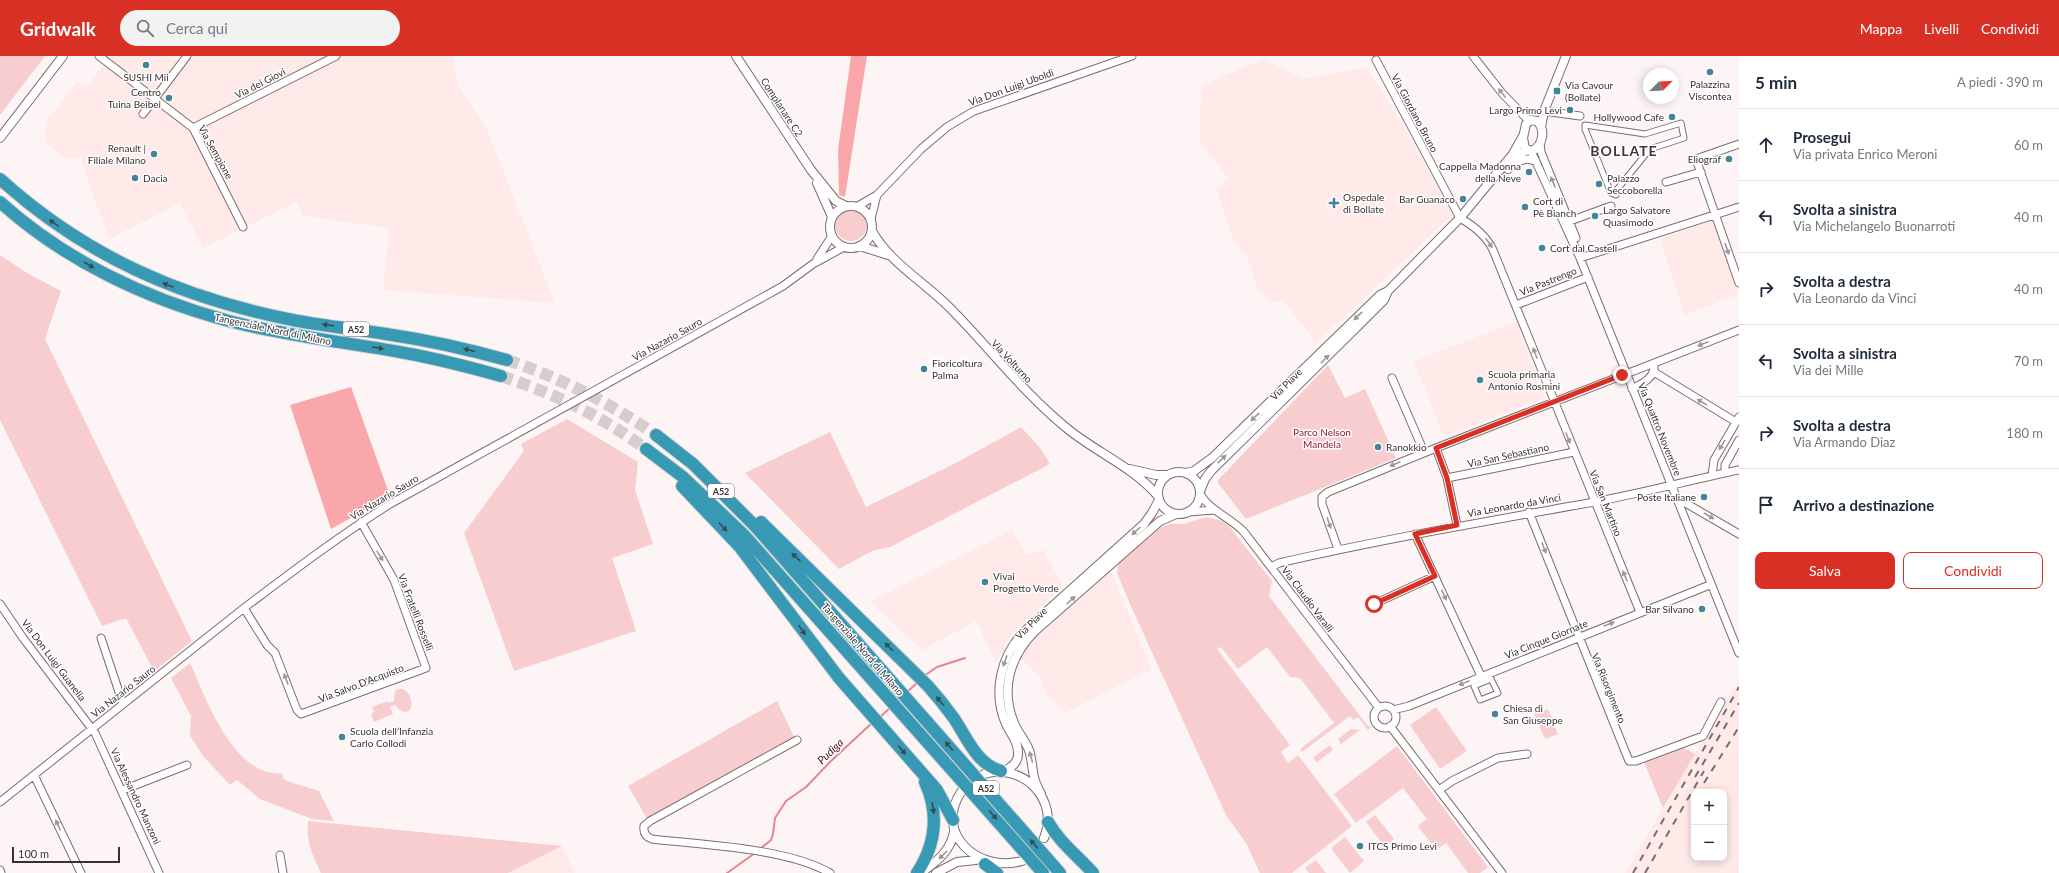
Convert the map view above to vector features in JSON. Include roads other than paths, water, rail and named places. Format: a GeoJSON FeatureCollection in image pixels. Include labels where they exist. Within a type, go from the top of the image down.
{"type":"FeatureCollection","features":[{"type":"Feature","properties":{"kind":"highway","name":"Tangenziale Nord di Milano"},"geometry":{"type":"LineString","coordinates":[[0,178],[50,221],[91,247],[133,270],[180,289],[259,312],[450,345],[507,360]]}},
{"type":"Feature","properties":{"kind":"highway","name":"Tangenziale Nord di Milano"},"geometry":{"type":"LineString","coordinates":[[0,202],[43,235],[85,262],[114,278],[174,304],[254,327],[416,355],[502,376]]}},
{"type":"Feature","properties":{"kind":"highway","name":"Tangenziale Nord di Milano"},"geometry":{"type":"LineString","coordinates":[[1001,771],[987,765],[979,757],[950,714],[928,686],[716,478],[695,460],[656,435],[693,464],[729,498],[1060,873]]}},
{"type":"Feature","properties":{"kind":"highway","name":"Tangenziale Nord di Milano"},"geometry":{"type":"LineString","coordinates":[[920,771],[818,651],[739,546],[646,449],[683,477],[744,535],[1043,873]]}},
{"type":"Feature","properties":{"kind":"highway"},"geometry":{"type":"LineString","coordinates":[[920,771],[943,800],[954,825]]}},
{"type":"Feature","properties":{"kind":"highway"},"geometry":{"type":"LineString","coordinates":[[917,873],[929,851],[934,823],[930,793],[920,771]]}},
{"type":"Feature","properties":{"kind":"highway"},"geometry":{"type":"LineString","coordinates":[[1048,822],[1060,841],[1077,855],[1093,873]]}},
{"type":"Feature","properties":{"kind":"highway"},"geometry":{"type":"LineString","coordinates":[[982,862],[996,873]]}},
{"type":"Feature","properties":{"kind":"street","name":"Via Sempione"},"geometry":{"type":"LineString","coordinates":[[99,56],[193,128],[243,227]]}},
{"type":"Feature","properties":{"kind":"street"},"geometry":{"type":"LineString","coordinates":[[143,114],[187,56]]}},
{"type":"Feature","properties":{"kind":"street","name":"Via dei Giovi"},"geometry":{"type":"LineString","coordinates":[[193,128],[336,56]]}},
{"type":"Feature","properties":{"kind":"street","name":"Complanare C2"},"geometry":{"type":"LineString","coordinates":[[736,56],[811,170],[836,201],[846,206]]}},
{"type":"Feature","properties":{"kind":"street","name":"Via Don Luigi Uboldi"},"geometry":{"type":"LineString","coordinates":[[858,206],[877,195],[922,149],[947,127],[961,118],[991,104],[1124,57],[1132,56]]}},
{"type":"Feature","properties":{"kind":"street"},"geometry":{"type":"LineString","coordinates":[[1473,56],[1505,96],[1531,121],[1537,121],[1541,127]]}},
{"type":"Feature","properties":{"kind":"street"},"geometry":{"type":"LineString","coordinates":[[1566,56],[1544,111],[1540,144],[1529,150],[1524,145],[1523,136],[1525,127],[1544,111],[1580,116]]}},
{"type":"Feature","properties":{"kind":"street"},"geometry":{"type":"LineString","coordinates":[[0,138],[62,57]]}},
{"type":"Feature","properties":{"kind":"street","name":"Via Giordano Bruno"},"geometry":{"type":"LineString","coordinates":[[1376,60],[1460,218]]}},
{"type":"Feature","properties":{"kind":"street"},"geometry":{"type":"LineString","coordinates":[[1681,123],[1684,138],[1650,149],[1615,192],[1615,196],[1610,193],[1585,129],[1585,125],[1645,134],[1681,123]]}},
{"type":"Feature","properties":{"kind":"street","name":"Via Piave"},"geometry":{"type":"LineString","coordinates":[[1186,473],[1194,470],[1212,458],[1380,295],[1388,291],[1460,218],[1513,154],[1523,136]]}},
{"type":"Feature","properties":{"kind":"street","name":"Via Quattro Novembre"},"geometry":{"type":"LineString","coordinates":[[1540,144],[1545,162],[1570,221],[1580,258]]}},
{"type":"Feature","properties":{"kind":"street"},"geometry":{"type":"LineString","coordinates":[[1739,144],[1696,158],[1739,283]]}},
{"type":"Feature","properties":{"kind":"street","name":"Via Piave"},"geometry":{"type":"LineString","coordinates":[[1460,218],[1472,210],[1512,164],[1529,150]]}},
{"type":"Feature","properties":{"kind":"street","name":"Via Quattro Novembre"},"geometry":{"type":"LineString","coordinates":[[1529,150],[1536,161],[1588,277],[1739,653]]}},
{"type":"Feature","properties":{"kind":"street"},"geometry":{"type":"LineString","coordinates":[[1512,164],[1527,159],[1536,161]]}},
{"type":"Feature","properties":{"kind":"street","name":"Complanare C2"},"geometry":{"type":"LineString","coordinates":[[811,170],[832,218]]}},
{"type":"Feature","properties":{"kind":"street"},"geometry":{"type":"LineString","coordinates":[[1666,182],[1701,172]]}},
{"type":"Feature","properties":{"kind":"street","name":"Via Don Luigi Uboldi"},"geometry":{"type":"LineString","coordinates":[[871,218],[877,195]]}},
{"type":"Feature","properties":{"kind":"street"},"geometry":{"type":"LineString","coordinates":[[846,206],[858,206],[871,218],[872,231],[868,240],[860,246],[854,248],[844,247],[836,242],[832,236],[830,227],[832,218],[838,210],[846,206]]}},
{"type":"Feature","properties":{"kind":"street"},"geometry":{"type":"LineString","coordinates":[[1570,221],[1611,206]]}},
{"type":"Feature","properties":{"kind":"street"},"geometry":{"type":"LineString","coordinates":[[1580,258],[1739,207]]}},
{"type":"Feature","properties":{"kind":"street","name":"Via Pastrengo"},"geometry":{"type":"LineString","coordinates":[[1460,218],[1474,226],[1490,244],[1554,402]]}},
{"type":"Feature","properties":{"kind":"street","name":"Via Volturno"},"geometry":{"type":"LineString","coordinates":[[872,231],[879,243],[891,256],[949,307],[1047,411],[1069,430],[1097,450],[1127,468],[1159,498]]}},
{"type":"Feature","properties":{"kind":"street","name":"Via Nazario Sauro"},"geometry":{"type":"LineString","coordinates":[[814,264],[824,251],[832,236]]}},
{"type":"Feature","properties":{"kind":"street","name":"Via Volturno"},"geometry":{"type":"LineString","coordinates":[[860,246],[874,249],[891,256]]}},
{"type":"Feature","properties":{"kind":"street","name":"Via Nazario Sauro"},"geometry":{"type":"LineString","coordinates":[[0,802],[244,608],[361,522],[418,488],[783,286],[814,264],[844,247]]}},
{"type":"Feature","properties":{"kind":"street","name":"Via Pastrengo"},"geometry":{"type":"LineString","coordinates":[[1516,305],[1588,277]]}},
{"type":"Feature","properties":{"kind":"street","name":"Via Piave"},"geometry":{"type":"LineString","coordinates":[[1200,492],[1205,479],[1211,470],[1384,300],[1388,291]]}},
{"type":"Feature","properties":{"kind":"street"},"geometry":{"type":"LineString","coordinates":[[1338,549],[1322,504],[1322,498],[1328,492],[1424,452],[1739,330]]}},
{"type":"Feature","properties":{"kind":"street"},"geometry":{"type":"LineString","coordinates":[[1632,389],[1646,381],[1654,372],[1654,363]]}},
{"type":"Feature","properties":{"kind":"street"},"geometry":{"type":"LineString","coordinates":[[1654,372],[1737,420],[1714,460],[1712,476]]}},
{"type":"Feature","properties":{"kind":"street"},"geometry":{"type":"LineString","coordinates":[[1392,378],[1424,452]]}},
{"type":"Feature","properties":{"kind":"street","name":"Via San Martino"},"geometry":{"type":"LineString","coordinates":[[1554,402],[1640,612]]}},
{"type":"Feature","properties":{"kind":"street"},"geometry":{"type":"LineString","coordinates":[[1726,473],[1725,464],[1739,440]]}},
{"type":"Feature","properties":{"kind":"street"},"geometry":{"type":"LineString","coordinates":[[1436,448],[1447,478],[1457,525]]}},
{"type":"Feature","properties":{"kind":"street","name":"Via San Sebastiano"},"geometry":{"type":"LineString","coordinates":[[1447,478],[1574,452]]}},
{"type":"Feature","properties":{"kind":"street","name":"Via Volturno"},"geometry":{"type":"LineString","coordinates":[[1127,468],[1156,475],[1168,475]]}},
{"type":"Feature","properties":{"kind":"street","name":"Via Leonardo da Vinci"},"geometry":{"type":"LineString","coordinates":[[1270,567],[1279,562],[1338,549],[1457,525],[1594,502],[1739,470]]}},
{"type":"Feature","properties":{"kind":"street"},"geometry":{"type":"LineString","coordinates":[[1188,512],[1196,506],[1200,492],[1196,480],[1186,473],[1177,472],[1168,475],[1160,484],[1159,498],[1167,510],[1176,514],[1214,510]]}},
{"type":"Feature","properties":{"kind":"street","name":"Via Claudio Varalli"},"geometry":{"type":"LineString","coordinates":[[1200,492],[1214,510],[1236,524],[1379,708]]}},
{"type":"Feature","properties":{"kind":"street","name":"Via Piave"},"geometry":{"type":"LineString","coordinates":[[1001,771],[1013,766],[1018,756],[1017,746],[1003,718],[999,693],[1003,666],[1012,646],[1026,630],[1144,524],[1152,513],[1159,498]]}},
{"type":"Feature","properties":{"kind":"street"},"geometry":{"type":"LineString","coordinates":[[1678,502],[1682,501],[1739,534]]}},
{"type":"Feature","properties":{"kind":"street","name":"Via Risorgimento"},"geometry":{"type":"LineString","coordinates":[[1529,512],[1628,761],[1636,761],[1703,736],[1721,702]]}},
{"type":"Feature","properties":{"kind":"street","name":"Via Piave"},"geometry":{"type":"LineString","coordinates":[[1048,822],[1046,807],[1034,777],[1030,752],[1016,729],[1010,710],[1007,686],[1013,662],[1020,648],[1035,631],[1160,521],[1176,514]]}},
{"type":"Feature","properties":{"kind":"street","name":"Via Fratelli Rosselli"},"geometry":{"type":"LineString","coordinates":[[361,522],[394,580],[426,668]]}},
{"type":"Feature","properties":{"kind":"street"},"geometry":{"type":"LineString","coordinates":[[1415,534],[1481,676]]}},
{"type":"Feature","properties":{"kind":"street"},"geometry":{"type":"LineString","coordinates":[[1374,604],[1435,576]]}},
{"type":"Feature","properties":{"kind":"street","name":"Via Cinque Giornate"},"geometry":{"type":"LineString","coordinates":[[1393,710],[1407,707],[1707,586]]}},
{"type":"Feature","properties":{"kind":"street","name":"Via Don Luigi Guanella"},"geometry":{"type":"LineString","coordinates":[[0,604],[23,638],[92,728]]}},
{"type":"Feature","properties":{"kind":"street","name":"Via Salvo D'Acquisto"},"geometry":{"type":"LineString","coordinates":[[244,608],[267,644],[274,650],[298,710],[301,714],[426,668]]}},
{"type":"Feature","properties":{"kind":"street"},"geometry":{"type":"LineString","coordinates":[[101,638],[123,704]]}},
{"type":"Feature","properties":{"kind":"street"},"geometry":{"type":"LineString","coordinates":[[1491,679],[1498,693],[1480,700],[1474,686],[1491,679]]}},
{"type":"Feature","properties":{"kind":"street"},"geometry":{"type":"LineString","coordinates":[[1386,706],[1393,710],[1395,720],[1390,726],[1382,726],[1376,721],[1375,713],[1379,708],[1386,706]]}},
{"type":"Feature","properties":{"kind":"street"},"geometry":{"type":"LineString","coordinates":[[1390,726],[1502,873]]}},
{"type":"Feature","properties":{"kind":"street","name":"Via Alessandro Manzoni"},"geometry":{"type":"LineString","coordinates":[[92,728],[123,790],[160,873]]}},
{"type":"Feature","properties":{"kind":"street"},"geometry":{"type":"LineString","coordinates":[[798,740],[650,821],[644,828],[645,835],[652,839],[764,852],[795,860],[830,873]]}},
{"type":"Feature","properties":{"kind":"street"},"geometry":{"type":"LineString","coordinates":[[1439,790],[1452,780],[1498,758],[1527,754]]}},
{"type":"Feature","properties":{"kind":"street"},"geometry":{"type":"LineString","coordinates":[[123,790],[187,765]]}},
{"type":"Feature","properties":{"kind":"street"},"geometry":{"type":"LineString","coordinates":[[984,774],[1001,771],[1023,778],[1032,784],[1040,794]]}},
{"type":"Feature","properties":{"kind":"street"},"geometry":{"type":"LineString","coordinates":[[34,775],[81,873]]}},
{"type":"Feature","properties":{"kind":"street"},"geometry":{"type":"LineString","coordinates":[[921,873],[946,852],[952,842],[955,803],[961,792]]}},
{"type":"Feature","properties":{"kind":"street"},"geometry":{"type":"LineString","coordinates":[[1044,838],[1048,822]]}},
{"type":"Feature","properties":{"kind":"street"},"geometry":{"type":"LineString","coordinates":[[954,825],[963,848],[982,862]]}},
{"type":"Feature","properties":{"kind":"street"},"geometry":{"type":"LineString","coordinates":[[280,855],[283,873]]}},
{"type":"Feature","properties":{"kind":"street"},"geometry":{"type":"LineString","coordinates":[[936,873],[957,862],[966,860],[1002,866],[1022,861]]}},
{"type":"Feature","properties":{"kind":"waterway","name":"Pudiga"},"geometry":{"type":"LineString","coordinates":[[924,676],[937,667],[965,658]]}},
{"type":"Feature","properties":{"kind":"waterway","name":"Pudiga"},"geometry":{"type":"LineString","coordinates":[[906,693],[918,682]]}},
{"type":"Feature","properties":{"kind":"waterway","name":"Pudiga"},"geometry":{"type":"LineString","coordinates":[[880,717],[890,708]]}},
{"type":"Feature","properties":{"kind":"waterway","name":"Pudiga"},"geometry":{"type":"LineString","coordinates":[[760,849],[771,840],[775,818],[786,801],[806,787],[831,761],[873,722]]}},
{"type":"Feature","properties":{"kind":"waterway","name":"Pudiga"},"geometry":{"type":"LineString","coordinates":[[727,873],[755,853]]}},
{"type":"Feature","properties":{"kind":"tunnel"},"geometry":{"type":"LineString","coordinates":[[507,360],[547,375],[584,392],[621,412],[656,435]]}},
{"type":"Feature","properties":{"kind":"tunnel"},"geometry":{"type":"LineString","coordinates":[[501,376],[540,390],[576,406],[612,426],[646,449]]}},
{"type":"Feature","properties":{"kind":"railway"},"geometry":{"type":"LineString","coordinates":[[1633,873],[1739,687]]}},
{"type":"Feature","properties":{"kind":"railway"},"geometry":{"type":"LineString","coordinates":[[1695,777],[1739,703]]}},
{"type":"Feature","properties":{"kind":"railway"},"geometry":{"type":"LineString","coordinates":[[1704,783],[1739,727]]}},
{"type":"Feature","properties":{"kind":"railway"},"geometry":{"type":"LineString","coordinates":[[1645,873],[1704,771]]}},
{"type":"Feature","properties":{"kind":"place","name":"SUSHI Mii"},"geometry":{"type":"Point","coordinates":[146,65]}},
{"type":"Feature","properties":{"kind":"place","name":"Palazzina Viscontea"},"geometry":{"type":"Point","coordinates":[1710,72]}},
{"type":"Feature","properties":{"kind":"place","name":"Via Cavour (Bollate)"},"geometry":{"type":"Point","coordinates":[1557,91]}},
{"type":"Feature","properties":{"kind":"place","name":"Centro Tuina Beibei"},"geometry":{"type":"Point","coordinates":[169,98]}},
{"type":"Feature","properties":{"kind":"place","name":"Largo Primo Levi"},"geometry":{"type":"Point","coordinates":[1570,110]}},
{"type":"Feature","properties":{"kind":"place","name":"Hollywood Cafe"},"geometry":{"type":"Point","coordinates":[1672,117]}},
{"type":"Feature","properties":{"kind":"place","name":"Renault | Filiale Milano"},"geometry":{"type":"Point","coordinates":[154,154]}},
{"type":"Feature","properties":{"kind":"place","name":"Eliograf"},"geometry":{"type":"Point","coordinates":[1729,159]}},
{"type":"Feature","properties":{"kind":"place","name":"Cappella Madonna della Neve"},"geometry":{"type":"Point","coordinates":[1529,172]}},
{"type":"Feature","properties":{"kind":"place","name":"Dacia"},"geometry":{"type":"Point","coordinates":[135,178]}},
{"type":"Feature","properties":{"kind":"place","name":"Palazzo Seccoborella"},"geometry":{"type":"Point","coordinates":[1599,184]}},
{"type":"Feature","properties":{"kind":"place","name":"Bar Guanaco"},"geometry":{"type":"Point","coordinates":[1463,199]}},
{"type":"Feature","properties":{"kind":"place","name":"Ospedale di Bollate"},"geometry":{"type":"Point","coordinates":[1334,203]}},
{"type":"Feature","properties":{"kind":"place","name":"Cort di Pè Bianch"},"geometry":{"type":"Point","coordinates":[1525,207]}},
{"type":"Feature","properties":{"kind":"place","name":"Largo Salvatore Quasimodo"},"geometry":{"type":"Point","coordinates":[1595,216]}},
{"type":"Feature","properties":{"kind":"place","name":"Cort dal Castell"},"geometry":{"type":"Point","coordinates":[1542,248]}},
{"type":"Feature","properties":{"kind":"place","name":"Fioricoltura Palma"},"geometry":{"type":"Point","coordinates":[924,369]}},
{"type":"Feature","properties":{"kind":"place","name":"Scuola primaria Antonio Rosmini"},"geometry":{"type":"Point","coordinates":[1480,380]}},
{"type":"Feature","properties":{"kind":"place","name":"Ranokkio"},"geometry":{"type":"Point","coordinates":[1378,447]}},
{"type":"Feature","properties":{"kind":"place","name":"Poste Italiane"},"geometry":{"type":"Point","coordinates":[1704,497]}},
{"type":"Feature","properties":{"kind":"place","name":"Vivai Progetto Verde"},"geometry":{"type":"Point","coordinates":[985,582]}},
{"type":"Feature","properties":{"kind":"place","name":"Bar Silvano"},"geometry":{"type":"Point","coordinates":[1702,609]}},
{"type":"Feature","properties":{"kind":"place","name":"Chiesa di San Giuseppe"},"geometry":{"type":"Point","coordinates":[1495,714]}},
{"type":"Feature","properties":{"kind":"place","name":"Scuola dell’Infanzia Carlo Collodi"},"geometry":{"type":"Point","coordinates":[342,737]}},
{"type":"Feature","properties":{"kind":"place","name":"ITCS Primo Levi"},"geometry":{"type":"Point","coordinates":[1360,846]}},
{"type":"Feature","properties":{"kind":"district","name":"BOLLATE"},"geometry":{"type":"Point","coordinates":[1624,150]}},
{"type":"Feature","properties":{"kind":"park label","name":"Parco Nelson Mandela"},"geometry":{"type":"Point","coordinates":[1322,438]}}]}
